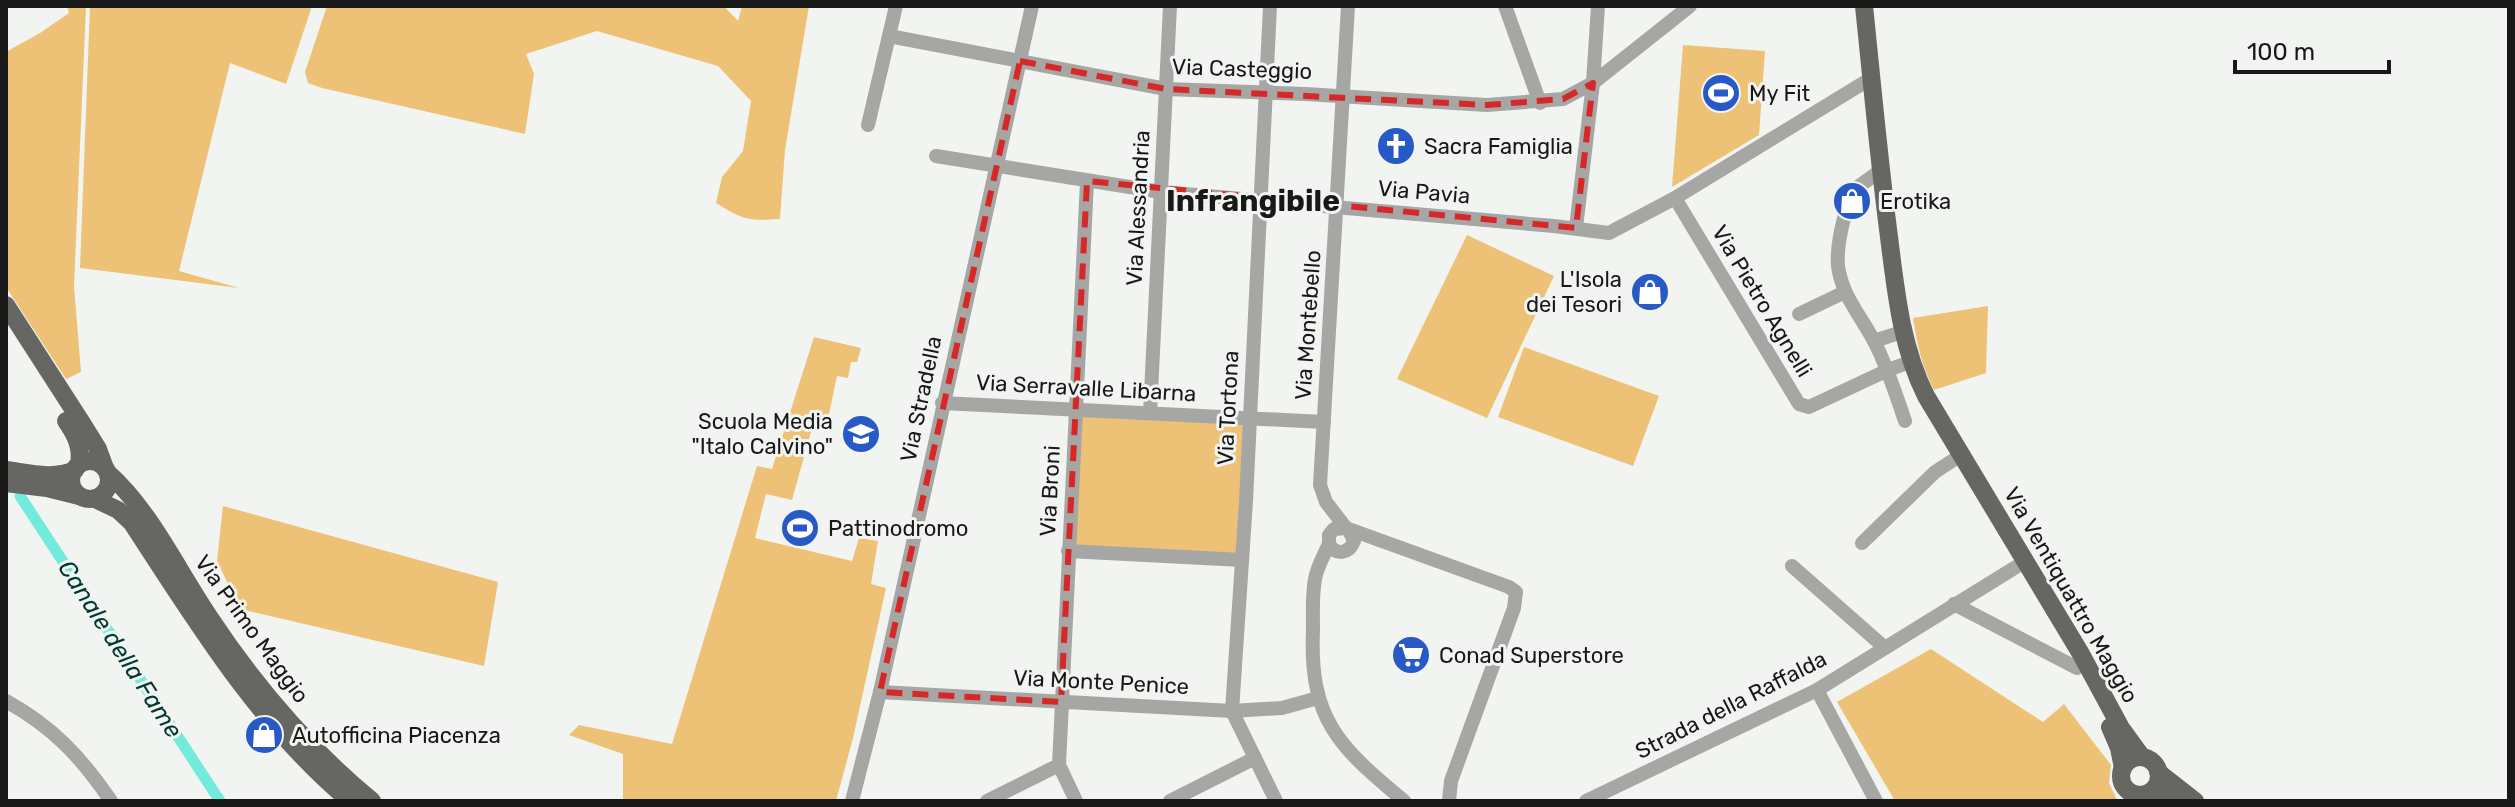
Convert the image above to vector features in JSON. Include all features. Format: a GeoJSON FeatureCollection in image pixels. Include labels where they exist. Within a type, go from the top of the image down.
{"type":"FeatureCollection","features":[{"type":"Feature","properties":{"kind":"main road","name":"Via Ventiquattro Maggio"},"geometry":{"type":"LineString","coordinates":[[1864,7],[1880,171],[1902,332],[1901,365],[1926,396],[2016,567],[2079,661],[2119,748],[2123,768],[2121,783],[2129,793],[2138,796]]}},
{"type":"Feature","properties":{"kind":"main road","name":"Via Primo Maggio"},"geometry":{"type":"LineString","coordinates":[[6,305],[98,449],[106,470],[144,516],[249,673],[285,717],[372,801]]}},
{"type":"Feature","properties":{"kind":"main road"},"geometry":{"type":"LineString","coordinates":[[6,328],[77,439],[80,456],[71,481],[75,492],[87,497]]}},
{"type":"Feature","properties":{"kind":"main road","name":"Via Ventiquattro Maggio"},"geometry":{"type":"LineString","coordinates":[[1957,457],[2121,728],[2142,757],[2153,762],[2158,772],[2195,801]]}},
{"type":"Feature","properties":{"kind":"main road"},"geometry":{"type":"LineString","coordinates":[[6,470],[66,474],[84,462],[95,462],[106,470],[109,485],[106,491],[87,497],[6,483]]}},
{"type":"Feature","properties":{"kind":"main road","name":"Via Primo Maggio"},"geometry":{"type":"LineString","coordinates":[[87,497],[118,510],[132,523],[204,633],[274,724],[350,801]]}},
{"type":"Feature","properties":{"kind":"main road"},"geometry":{"type":"LineString","coordinates":[[2123,768],[2130,760],[2142,757]]}},
{"type":"Feature","properties":{"kind":"main road"},"geometry":{"type":"LineString","coordinates":[[2138,796],[2157,785],[2158,772]]}},
{"type":"Feature","properties":{"kind":"main road"},"geometry":{"type":"LineString","coordinates":[[2138,796],[2172,801]]}},
{"type":"Feature","properties":{"kind":"street"},"geometry":{"type":"LineString","coordinates":[[868,125],[896,6]]}},
{"type":"Feature","properties":{"kind":"street","name":"Via Stradella"},"geometry":{"type":"LineString","coordinates":[[852,801],[880,692],[1032,6]]}},
{"type":"Feature","properties":{"kind":"street","name":"Via Alessandria"},"geometry":{"type":"LineString","coordinates":[[1150,413],[1170,6]]}},
{"type":"Feature","properties":{"kind":"street","name":"Via Tortona"},"geometry":{"type":"LineString","coordinates":[[1270,6],[1232,711],[1276,801]]}},
{"type":"Feature","properties":{"kind":"street","name":"Via Montebello"},"geometry":{"type":"LineString","coordinates":[[1341,539],[1320,485],[1348,6]]}},
{"type":"Feature","properties":{"kind":"street"},"geometry":{"type":"LineString","coordinates":[[1505,6],[1540,103]]}},
{"type":"Feature","properties":{"kind":"street"},"geometry":{"type":"LineString","coordinates":[[1576,228],[1593,83],[1598,6]]}},
{"type":"Feature","properties":{"kind":"street","name":"Via Casteggio"},"geometry":{"type":"LineString","coordinates":[[889,36],[1166,89],[1487,105],[1563,99],[1593,83],[1690,6]]}},
{"type":"Feature","properties":{"kind":"street","name":"Via Pavia"},"geometry":{"type":"LineString","coordinates":[[936,156],[1161,192],[1609,233],[1675,198],[1870,79]]}},
{"type":"Feature","properties":{"kind":"street","name":"Via Ventiquattro Maggio"},"geometry":{"type":"LineString","coordinates":[[1880,171],[1851,192],[1838,264],[1845,292],[1874,341],[1901,365],[1905,421]]}},
{"type":"Feature","properties":{"kind":"street","name":"Via Broni"},"geometry":{"type":"LineString","coordinates":[[1076,801],[1059,765],[1087,181]]}},
{"type":"Feature","properties":{"kind":"street","name":"Via Pietro Agnelli"},"geometry":{"type":"LineString","coordinates":[[1675,198],[1799,404],[1809,407],[1901,365]]}},
{"type":"Feature","properties":{"kind":"street"},"geometry":{"type":"LineString","coordinates":[[1799,314],[1845,292]]}},
{"type":"Feature","properties":{"kind":"street"},"geometry":{"type":"LineString","coordinates":[[1874,341],[1902,332]]}},
{"type":"Feature","properties":{"kind":"street","name":"Via Serravalle Libarna"},"geometry":{"type":"LineString","coordinates":[[942,403],[1324,422]]}},
{"type":"Feature","properties":{"kind":"street"},"geometry":{"type":"LineString","coordinates":[[1862,543],[1935,472],[1957,457]]}},
{"type":"Feature","properties":{"kind":"street"},"geometry":{"type":"LineString","coordinates":[[1404,801],[1345,747],[1328,722],[1318,698],[1312,661],[1314,580],[1319,567],[1341,539],[1375,540],[1516,592],[1514,608],[1451,781],[1449,801]]}},
{"type":"Feature","properties":{"kind":"street"},"geometry":{"type":"LineString","coordinates":[[1068,551],[1242,560]]}},
{"type":"Feature","properties":{"kind":"street"},"geometry":{"type":"LineString","coordinates":[[1792,566],[1884,647]]}},
{"type":"Feature","properties":{"kind":"street","name":"Strada della Raffalda"},"geometry":{"type":"LineString","coordinates":[[1586,801],[1817,690],[2016,567]]}},
{"type":"Feature","properties":{"kind":"street","name":"Via Ventiquattro Maggio"},"geometry":{"type":"LineString","coordinates":[[1954,604],[2079,661]]}},
{"type":"Feature","properties":{"kind":"street"},"geometry":{"type":"LineString","coordinates":[[1817,690],[1876,801]]}},
{"type":"Feature","properties":{"kind":"street","name":"Via Monte Penice"},"geometry":{"type":"LineString","coordinates":[[880,692],[1232,711],[1282,708],[1318,698]]}},
{"type":"Feature","properties":{"kind":"street"},"geometry":{"type":"LineString","coordinates":[[6,701],[70,747],[111,801]]}},
{"type":"Feature","properties":{"kind":"street"},"geometry":{"type":"LineString","coordinates":[[1170,801],[1255,758]]}},
{"type":"Feature","properties":{"kind":"street"},"geometry":{"type":"LineString","coordinates":[[987,801],[1059,765]]}},
{"type":"Feature","properties":{"kind":"highlighted area"},"geometry":{"type":"Polygon","coordinates":[[[1020,61],[1166,89],[1487,105],[1563,99],[1593,83],[1576,228],[1087,181],[1061,702],[880,692],[1020,61]]]}},
{"type":"Feature","properties":{"kind":"shaded area"},"geometry":{"type":"Polygon","coordinates":[[[67,6],[86,6],[74,286],[81,372],[66,379],[6,287],[6,52],[69,13],[67,6]]]}},
{"type":"Feature","properties":{"kind":"shaded area"},"geometry":{"type":"Polygon","coordinates":[[[90,6],[312,6],[286,84],[230,63],[179,271],[239,288],[80,268],[90,6]]]}},
{"type":"Feature","properties":{"kind":"shaded area"},"geometry":{"type":"Polygon","coordinates":[[[327,6],[724,6],[738,21],[742,6],[809,6],[785,150],[780,219],[746,218],[716,203],[722,177],[743,151],[751,101],[718,66],[597,31],[526,54],[534,74],[525,134],[308,83],[305,72],[327,6]]]}},
{"type":"Feature","properties":{"kind":"shaded area","name":"My Fit"},"geometry":{"type":"Polygon","coordinates":[[[1683,45],[1765,51],[1759,135],[1672,187],[1683,45]]]}},
{"type":"Feature","properties":{"kind":"shaded area"},"geometry":{"type":"Polygon","coordinates":[[[1467,235],[1554,276],[1487,418],[1397,379],[1467,235]]]}},
{"type":"Feature","properties":{"kind":"shaded area"},"geometry":{"type":"Polygon","coordinates":[[[1988,306],[1986,373],[1934,390],[1920,355],[1913,318],[1988,306]]]}},
{"type":"Feature","properties":{"kind":"shaded area"},"geometry":{"type":"Polygon","coordinates":[[[814,337],[861,348],[857,362],[851,362],[848,378],[837,376],[827,424],[814,421],[792,500],[766,494],[755,538],[852,561],[859,538],[878,541],[871,584],[886,588],[836,801],[623,801],[623,754],[569,735],[579,725],[672,744],[757,466],[772,469],[814,337]]]}},
{"type":"Feature","properties":{"kind":"shaded area"},"geometry":{"type":"Polygon","coordinates":[[[1524,347],[1659,396],[1633,466],[1498,417],[1524,347]]]}},
{"type":"Feature","properties":{"kind":"shaded area"},"geometry":{"type":"Polygon","coordinates":[[[1080,414],[1245,422],[1239,554],[1073,546],[1080,414]]]}},
{"type":"Feature","properties":{"kind":"shaded area"},"geometry":{"type":"Polygon","coordinates":[[[223,506],[498,582],[484,666],[240,609],[217,561],[223,506]]]}},
{"type":"Feature","properties":{"kind":"shaded area"},"geometry":{"type":"Polygon","coordinates":[[[1931,649],[2043,722],[2064,704],[2111,765],[2109,783],[2117,800],[1895,801],[1837,702],[1931,649]]]}},
{"type":"Feature","properties":{"kind":"waterway","name":"Canale della Fame"},"geometry":{"type":"LineString","coordinates":[[20,496],[220,801]]}},
{"type":"Feature","properties":{"kind":"place","name":"My Fit"},"geometry":{"type":"Point","coordinates":[1721,93]}},
{"type":"Feature","properties":{"kind":"place","name":"Sacra Famiglia"},"geometry":{"type":"Point","coordinates":[1396,146]}},
{"type":"Feature","properties":{"kind":"place","name":"Erotika"},"geometry":{"type":"Point","coordinates":[1852,201]}},
{"type":"Feature","properties":{"kind":"place","name":"L'Isola dei Tesori"},"geometry":{"type":"Point","coordinates":[1650,292]}},
{"type":"Feature","properties":{"kind":"place","name":"Scuola Media \"Italo Calvino\""},"geometry":{"type":"Point","coordinates":[861,434]}},
{"type":"Feature","properties":{"kind":"place","name":"Pattinodromo"},"geometry":{"type":"Point","coordinates":[800,528]}},
{"type":"Feature","properties":{"kind":"place","name":"Conad Superstore"},"geometry":{"type":"Point","coordinates":[1411,655]}},
{"type":"Feature","properties":{"kind":"place","name":"Autofficina Piacenza"},"geometry":{"type":"Point","coordinates":[264,735]}},
{"type":"Feature","properties":{"kind":"district","name":"Infrangibile"},"geometry":{"type":"Point","coordinates":[1253,201]}}]}
